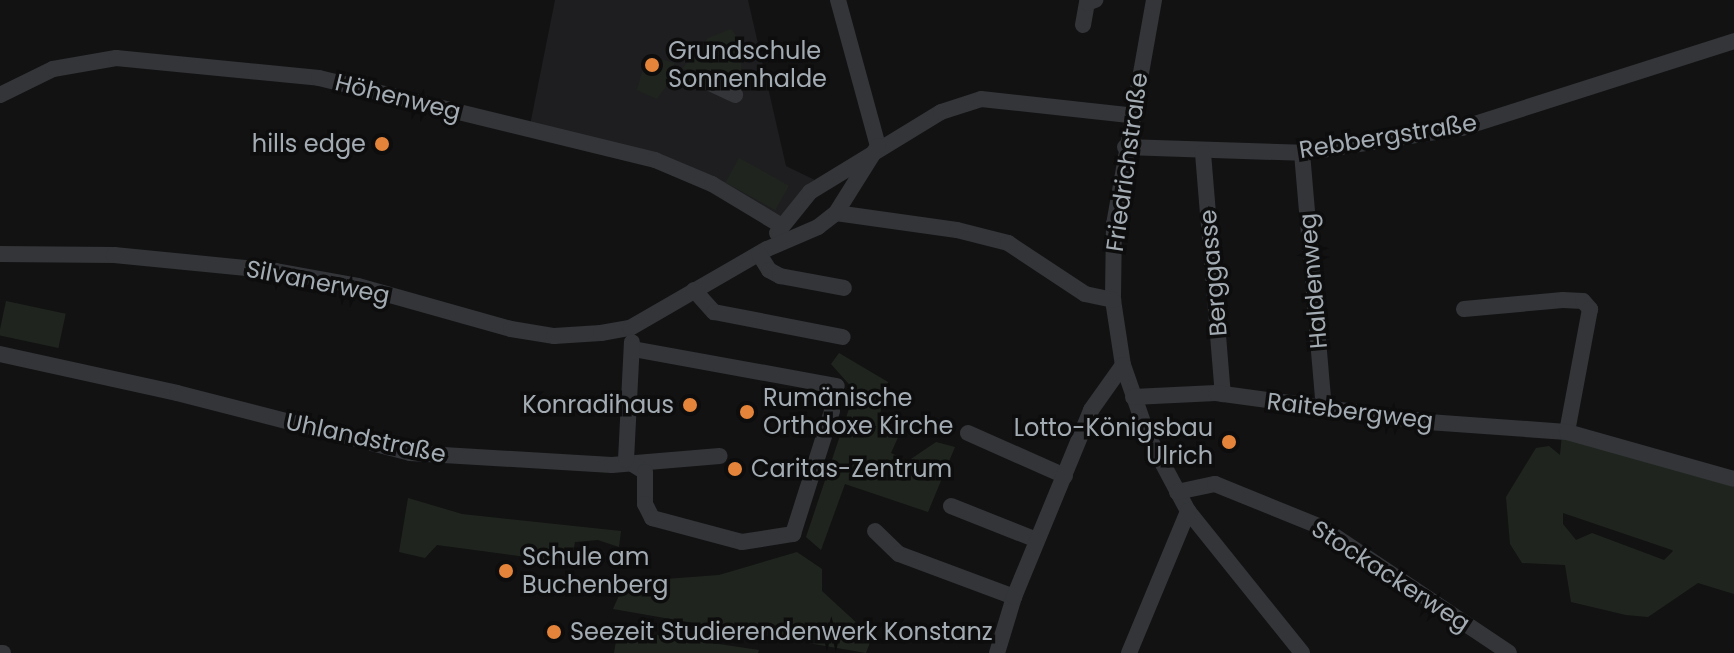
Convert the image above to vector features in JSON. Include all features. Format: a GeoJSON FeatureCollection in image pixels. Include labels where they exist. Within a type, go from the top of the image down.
{"type":"FeatureCollection","features":[{"type":"Feature","properties":{"kind":"street"},"geometry":{"type":"LineString","coordinates":[[832,411],[793,534],[742,542],[652,518],[645,504],[645,472],[626,460],[633,349],[630,328],[763,251],[836,213],[878,146],[838,0]]}},
{"type":"Feature","properties":{"kind":"street"},"geometry":{"type":"LineString","coordinates":[[1083,25],[1087,3],[1095,0]]}},
{"type":"Feature","properties":{"kind":"street","name":"Friedrichstraße"},"geometry":{"type":"LineString","coordinates":[[1154,0],[1129,115],[1114,224],[1113,300],[1123,365],[1133,397],[1188,511],[1302,653]]}},
{"type":"Feature","properties":{"kind":"street","name":"Rebbergstraße"},"geometry":{"type":"LineString","coordinates":[[1125,147],[1203,153],[1302,153],[1462,128],[1734,41]]}},
{"type":"Feature","properties":{"kind":"street","name":"Höhenweg"},"geometry":{"type":"LineString","coordinates":[[0,95],[53,69],[116,58],[319,78],[655,160],[712,184],[782,226]]}},
{"type":"Feature","properties":{"kind":"street"},"geometry":{"type":"LineString","coordinates":[[699,78],[735,95]]}},
{"type":"Feature","properties":{"kind":"street"},"geometry":{"type":"LineString","coordinates":[[763,251],[810,192],[926,117],[981,99],[1129,115]]}},
{"type":"Feature","properties":{"kind":"street","name":"Berggasse"},"geometry":{"type":"LineString","coordinates":[[1203,153],[1223,394]]}},
{"type":"Feature","properties":{"kind":"street","name":"Haldenweg"},"geometry":{"type":"LineString","coordinates":[[1302,153],[1324,409]]}},
{"type":"Feature","properties":{"kind":"street"},"geometry":{"type":"LineString","coordinates":[[836,213],[957,230],[1008,243],[1085,294],[1113,300]]}},
{"type":"Feature","properties":{"kind":"street"},"geometry":{"type":"LineString","coordinates":[[763,251],[780,276],[844,288]]}},
{"type":"Feature","properties":{"kind":"street","name":"Silvanerweg"},"geometry":{"type":"LineString","coordinates":[[0,254],[114,255],[276,271],[554,336],[630,328]]}},
{"type":"Feature","properties":{"kind":"street"},"geometry":{"type":"LineString","coordinates":[[694,290],[714,312],[843,337]]}},
{"type":"Feature","properties":{"kind":"street"},"geometry":{"type":"LineString","coordinates":[[1464,309],[1563,300],[1583,301],[1590,309],[1567,432]]}},
{"type":"Feature","properties":{"kind":"street"},"geometry":{"type":"LineString","coordinates":[[633,349],[837,386]]}},
{"type":"Feature","properties":{"kind":"street","name":"Uhlandstraße"},"geometry":{"type":"LineString","coordinates":[[0,354],[177,393],[410,453],[576,465],[720,456]]}},
{"type":"Feature","properties":{"kind":"street"},"geometry":{"type":"LineString","coordinates":[[997,653],[1014,597],[1091,410],[1123,365]]}},
{"type":"Feature","properties":{"kind":"street","name":"Raitebergweg"},"geometry":{"type":"LineString","coordinates":[[1133,397],[1223,394],[1324,409],[1567,432],[1734,479]]}},
{"type":"Feature","properties":{"kind":"street"},"geometry":{"type":"LineString","coordinates":[[968,433],[1065,476]]}},
{"type":"Feature","properties":{"kind":"street","name":"Stockackerweg"},"geometry":{"type":"LineString","coordinates":[[1177,492],[1215,484],[1321,527],[1509,653]]}},
{"type":"Feature","properties":{"kind":"street"},"geometry":{"type":"LineString","coordinates":[[951,506],[1037,540]]}},
{"type":"Feature","properties":{"kind":"street"},"geometry":{"type":"LineString","coordinates":[[1129,653],[1188,511]]}},
{"type":"Feature","properties":{"kind":"street"},"geometry":{"type":"LineString","coordinates":[[875,531],[899,554],[1014,597]]}},
{"type":"Feature","properties":{"kind":"shaded area","name":"Grundschule Sonnenhalde"},"geometry":{"type":"Polygon","coordinates":[[[555,0],[748,0],[786,166],[823,184],[782,226],[711,184],[529,130],[555,0]]]}},
{"type":"Feature","properties":{"kind":"shaded area"},"geometry":{"type":"Polygon","coordinates":[[[731,29],[741,42],[741,75],[682,69],[708,38],[731,29]]]}},
{"type":"Feature","properties":{"kind":"shaded area"},"geometry":{"type":"Polygon","coordinates":[[[664,60],[674,63],[676,72],[657,99],[637,90],[644,65],[664,60]]]}},
{"type":"Feature","properties":{"kind":"shaded area"},"geometry":{"type":"Polygon","coordinates":[[[739,158],[789,186],[775,210],[725,182],[739,158]]]}},
{"type":"Feature","properties":{"kind":"shaded area"},"geometry":{"type":"Polygon","coordinates":[[[6,301],[66,314],[58,348],[0,336],[6,301]]]}},
{"type":"Feature","properties":{"kind":"shaded area"},"geometry":{"type":"Polygon","coordinates":[[[839,353],[888,382],[878,422],[899,435],[891,453],[908,461],[936,442],[955,447],[928,512],[845,484],[821,550],[806,537],[855,391],[831,364],[839,353]]]}},
{"type":"Feature","properties":{"kind":"shaded area"},"geometry":{"type":"Polygon","coordinates":[[[1562,434],[1734,487],[1734,594],[1698,583],[1648,617],[1626,615],[1571,602],[1565,565],[1522,563],[1510,544],[1506,497],[1536,448],[1549,446],[1560,455],[1562,434]],[[1563,513],[1563,524],[1576,540],[1592,533],[1664,560],[1672,550],[1563,513]]]}},
{"type":"Feature","properties":{"kind":"shaded area"},"geometry":{"type":"Polygon","coordinates":[[[408,498],[462,514],[621,531],[619,547],[598,540],[575,542],[571,563],[437,545],[425,558],[399,552],[408,498]]]}},
{"type":"Feature","properties":{"kind":"shaded area"},"geometry":{"type":"Polygon","coordinates":[[[797,552],[822,569],[822,591],[872,637],[866,653],[613,609],[625,582],[719,575],[797,552]]]}},
{"type":"Feature","properties":{"kind":"shaded area"},"geometry":{"type":"Polygon","coordinates":[[[618,629],[759,650],[758,653],[614,653],[618,629]]]}},
{"type":"Feature","properties":{"kind":"place","name":"Grundschule Sonnenhalde"},"geometry":{"type":"Point","coordinates":[652,65]}},
{"type":"Feature","properties":{"kind":"place","name":"hills edge"},"geometry":{"type":"Point","coordinates":[382,144]}},
{"type":"Feature","properties":{"kind":"place","name":"Konradihaus"},"geometry":{"type":"Point","coordinates":[690,405]}},
{"type":"Feature","properties":{"kind":"place","name":"Rumänische Orthdoxe Kirche"},"geometry":{"type":"Point","coordinates":[747,412]}},
{"type":"Feature","properties":{"kind":"place","name":"Lotto-Königsbau Ulrich"},"geometry":{"type":"Point","coordinates":[1229,442]}},
{"type":"Feature","properties":{"kind":"place","name":"Caritas-Zentrum"},"geometry":{"type":"Point","coordinates":[735,469]}},
{"type":"Feature","properties":{"kind":"place","name":"Schule am Buchenberg"},"geometry":{"type":"Point","coordinates":[506,571]}},
{"type":"Feature","properties":{"kind":"place","name":"Seezeit Studierendenwerk Konstanz"},"geometry":{"type":"Point","coordinates":[554,632]}}]}
